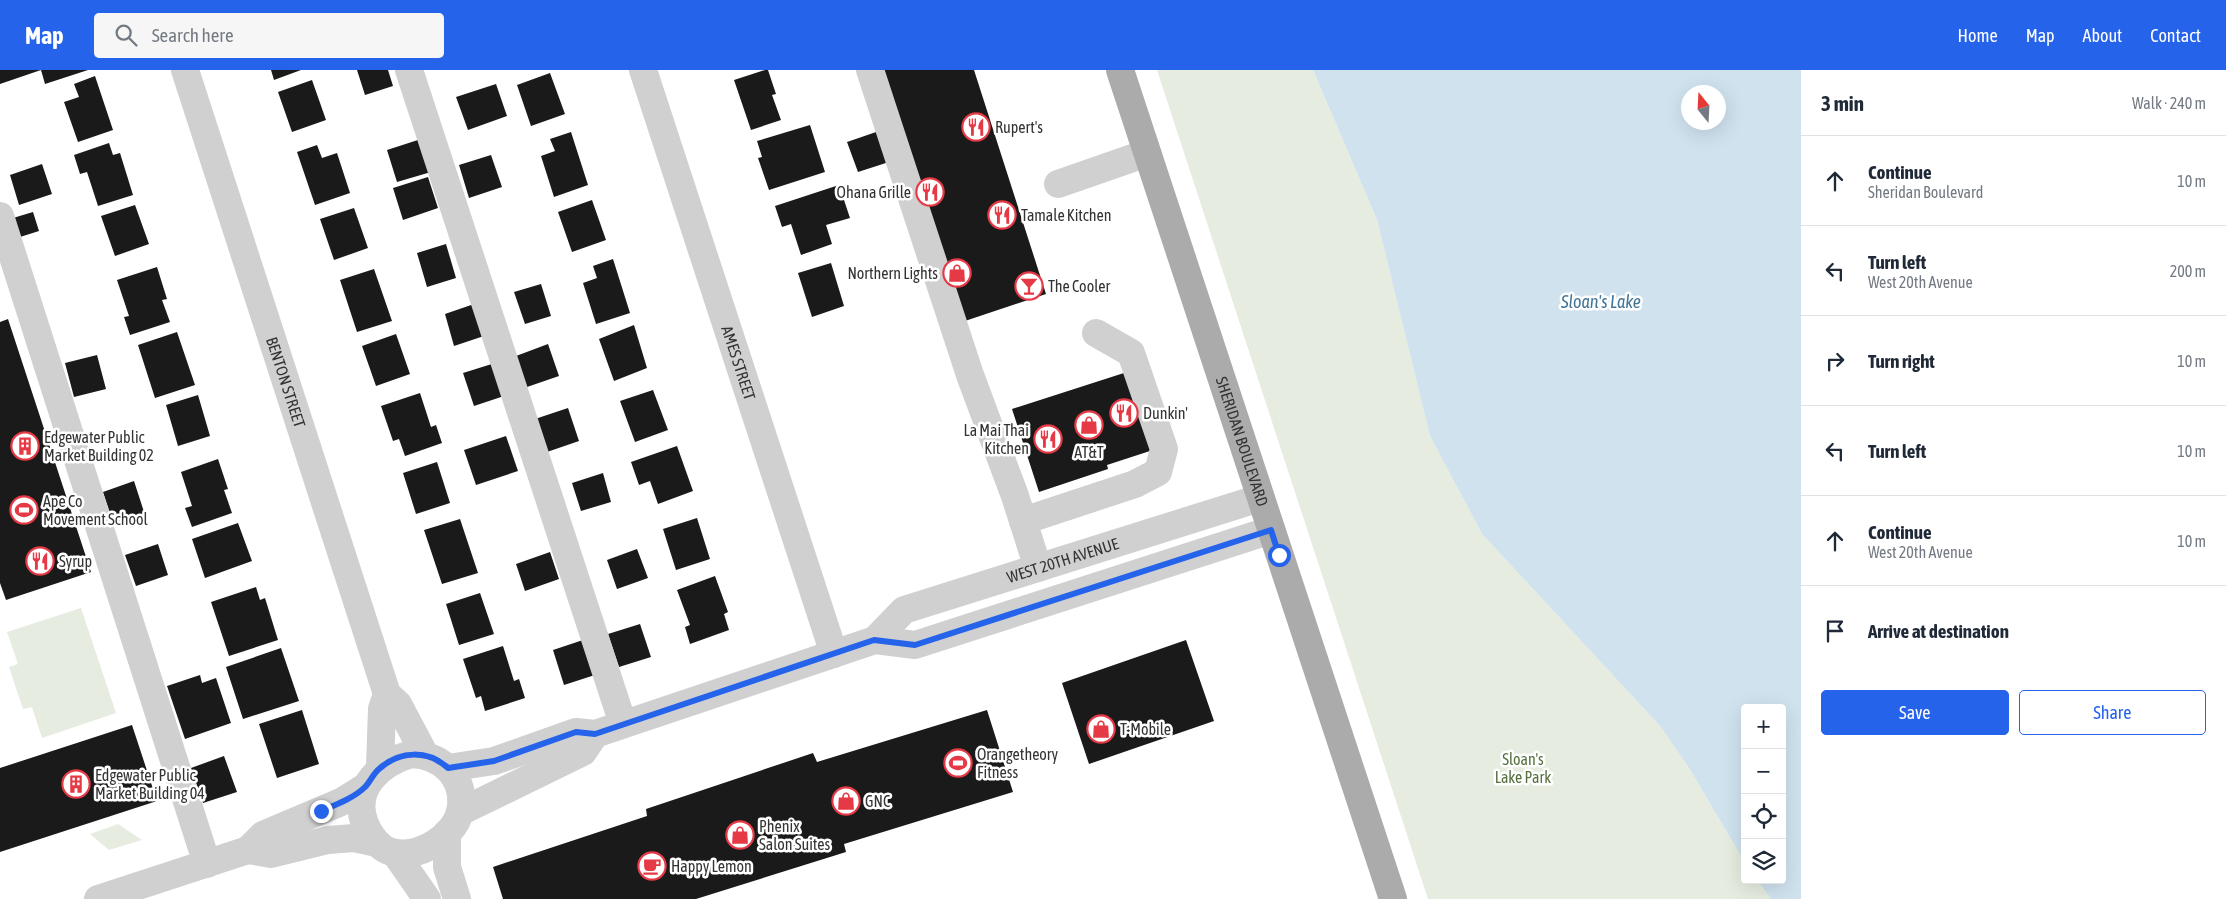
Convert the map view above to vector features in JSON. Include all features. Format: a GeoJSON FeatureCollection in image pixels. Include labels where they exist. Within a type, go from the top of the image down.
{"type":"FeatureCollection","features":[{"type":"Feature","properties":{"kind":"main road","name":"SHERIDAN BOULEVARD"},"geometry":{"type":"LineString","coordinates":[[1120,70],[1393,899]]}},
{"type":"Feature","properties":{"kind":"street","name":"BENTON STREET"},"geometry":{"type":"LineString","coordinates":[[184,70],[386,694],[398,704],[424,755]]}},
{"type":"Feature","properties":{"kind":"street"},"geometry":{"type":"LineString","coordinates":[[409,70],[623,724]]}},
{"type":"Feature","properties":{"kind":"street","name":"AMES STREET"},"geometry":{"type":"LineString","coordinates":[[643,70],[834,654]]}},
{"type":"Feature","properties":{"kind":"street"},"geometry":{"type":"LineString","coordinates":[[870,70],[970,375],[986,413],[1038,568]]}},
{"type":"Feature","properties":{"kind":"street"},"geometry":{"type":"LineString","coordinates":[[1058,184],[1147,153]]}},
{"type":"Feature","properties":{"kind":"street"},"geometry":{"type":"LineString","coordinates":[[0,216],[207,864]]}},
{"type":"Feature","properties":{"kind":"street"},"geometry":{"type":"LineString","coordinates":[[1023,521],[1135,484],[1158,472],[1164,449],[1131,353],[1096,333]]}},
{"type":"Feature","properties":{"kind":"street","name":"WEST 20TH AVENUE"},"geometry":{"type":"LineString","coordinates":[[448,768],[494,761],[576,732],[595,734],[874,640],[904,610],[1260,498]]}},
{"type":"Feature","properties":{"kind":"street","name":"WEST 20TH AVENUE"},"geometry":{"type":"LineString","coordinates":[[874,640],[915,645],[1271,530]]}},
{"type":"Feature","properties":{"kind":"street","name":"BENTON STREET"},"geometry":{"type":"LineString","coordinates":[[373,777],[382,709],[386,694]]}},
{"type":"Feature","properties":{"kind":"street"},"geometry":{"type":"LineString","coordinates":[[248,850],[271,854],[328,840],[354,838],[409,853],[422,849],[453,823],[583,752],[595,734]]}},
{"type":"Feature","properties":{"kind":"street"},"geometry":{"type":"LineString","coordinates":[[98,899],[248,850],[263,835],[341,802],[397,758],[410,754],[424,755],[438,760],[448,768],[456,779],[460,795],[453,823],[447,867],[457,899]]}},
{"type":"Feature","properties":{"kind":"street"},"geometry":{"type":"LineString","coordinates":[[373,777],[361,801],[362,816],[369,834],[386,848],[427,899]]}},
{"type":"Feature","properties":{"kind":"green space","name":"Sloan's Lake Park"},"geometry":{"type":"Polygon","coordinates":[[[1157,70],[1313,70],[1377,220],[1430,436],[1482,534],[1660,726],[1689,768],[1741,856],[1741,884],[1760,884],[1771,899],[1428,899],[1157,70]]]}},
{"type":"Feature","properties":{"kind":"green space"},"geometry":{"type":"Polygon","coordinates":[[[81,608],[116,713],[42,738],[32,707],[23,709],[9,667],[18,664],[7,632],[81,608]]]}},
{"type":"Feature","properties":{"kind":"green space"},"geometry":{"type":"Polygon","coordinates":[[[118,824],[142,840],[109,850],[90,834],[118,824]]]}},
{"type":"Feature","properties":{"kind":"water","name":"Sloan's Lake"},"geometry":{"type":"Polygon","coordinates":[[[1313,70],[1801,70],[1801,899],[1771,899],[1760,884],[1786,884],[1786,704],[1741,704],[1741,856],[1689,768],[1660,726],[1482,534],[1430,436],[1377,220],[1313,70]]]}},
{"type":"Feature","properties":{"kind":"building"},"geometry":{"type":"Polygon","coordinates":[[[0,70],[41,70],[0,84],[0,70]]]}},
{"type":"Feature","properties":{"kind":"building"},"geometry":{"type":"Polygon","coordinates":[[[41,70],[88,70],[45,84],[41,70]]]}},
{"type":"Feature","properties":{"kind":"building"},"geometry":{"type":"Polygon","coordinates":[[[271,70],[301,70],[274,80],[271,70]]]}},
{"type":"Feature","properties":{"kind":"building"},"geometry":{"type":"Polygon","coordinates":[[[357,70],[388,70],[393,86],[365,95],[357,70]]]}},
{"type":"Feature","properties":{"kind":"building"},"geometry":{"type":"Polygon","coordinates":[[[768,70],[776,94],[772,95],[781,120],[751,130],[734,80],[768,70]]]}},
{"type":"Feature","properties":{"kind":"building"},"geometry":{"type":"Polygon","coordinates":[[[879,70],[974,70],[1046,294],[962,322],[879,70]]]}},
{"type":"Feature","properties":{"kind":"building"},"geometry":{"type":"Polygon","coordinates":[[[550,73],[565,114],[531,126],[517,85],[550,73]]]}},
{"type":"Feature","properties":{"kind":"building"},"geometry":{"type":"Polygon","coordinates":[[[95,76],[113,130],[78,142],[64,102],[79,97],[74,84],[95,76]]]}},
{"type":"Feature","properties":{"kind":"building"},"geometry":{"type":"Polygon","coordinates":[[[312,80],[326,120],[292,132],[278,92],[312,80]]]}},
{"type":"Feature","properties":{"kind":"building"},"geometry":{"type":"Polygon","coordinates":[[[496,84],[507,116],[468,130],[456,97],[496,84]]]}},
{"type":"Feature","properties":{"kind":"building"},"geometry":{"type":"Polygon","coordinates":[[[810,125],[825,172],[769,190],[758,158],[762,157],[757,141],[810,125]]]}},
{"type":"Feature","properties":{"kind":"building"},"geometry":{"type":"Polygon","coordinates":[[[879,131],[889,162],[858,172],[847,142],[879,131]]]}},
{"type":"Feature","properties":{"kind":"building"},"geometry":{"type":"Polygon","coordinates":[[[571,132],[588,185],[554,197],[541,156],[555,151],[550,139],[571,132]]]}},
{"type":"Feature","properties":{"kind":"building"},"geometry":{"type":"Polygon","coordinates":[[[421,139],[431,172],[397,182],[387,150],[421,139]]]}},
{"type":"Feature","properties":{"kind":"building"},"geometry":{"type":"Polygon","coordinates":[[[109,143],[113,155],[120,153],[133,195],[98,206],[87,172],[80,174],[74,155],[109,143]]]}},
{"type":"Feature","properties":{"kind":"building"},"geometry":{"type":"Polygon","coordinates":[[[317,145],[322,158],[337,153],[350,193],[315,205],[297,152],[317,145]]]}},
{"type":"Feature","properties":{"kind":"building"},"geometry":{"type":"Polygon","coordinates":[[[491,155],[502,187],[469,198],[459,165],[491,155]]]}},
{"type":"Feature","properties":{"kind":"building"},"geometry":{"type":"Polygon","coordinates":[[[42,164],[52,194],[19,205],[10,175],[42,164]]]}},
{"type":"Feature","properties":{"kind":"building"},"geometry":{"type":"Polygon","coordinates":[[[428,177],[438,208],[403,220],[393,188],[428,177]]]}},
{"type":"Feature","properties":{"kind":"building"},"geometry":{"type":"Polygon","coordinates":[[[839,185],[850,218],[826,225],[832,244],[801,255],[791,224],[782,227],[775,206],[839,185]]]}},
{"type":"Feature","properties":{"kind":"building"},"geometry":{"type":"Polygon","coordinates":[[[592,200],[606,240],[572,252],[558,212],[592,200]]]}},
{"type":"Feature","properties":{"kind":"building"},"geometry":{"type":"Polygon","coordinates":[[[135,205],[149,244],[115,256],[101,216],[135,205]]]}},
{"type":"Feature","properties":{"kind":"building"},"geometry":{"type":"Polygon","coordinates":[[[354,208],[368,248],[334,260],[320,219],[354,208]]]}},
{"type":"Feature","properties":{"kind":"building"},"geometry":{"type":"Polygon","coordinates":[[[33,212],[39,231],[20,237],[13,218],[33,212]]]}},
{"type":"Feature","properties":{"kind":"building"},"geometry":{"type":"Polygon","coordinates":[[[446,244],[456,278],[427,287],[417,253],[446,244]]]}},
{"type":"Feature","properties":{"kind":"building"},"geometry":{"type":"Polygon","coordinates":[[[613,259],[630,313],[596,324],[583,283],[597,278],[593,266],[613,259]]]}},
{"type":"Feature","properties":{"kind":"building"},"geometry":{"type":"Polygon","coordinates":[[[831,263],[844,306],[812,317],[798,273],[831,263]]]}},
{"type":"Feature","properties":{"kind":"building"},"geometry":{"type":"Polygon","coordinates":[[[157,267],[167,299],[162,300],[170,322],[130,335],[124,317],[129,316],[117,280],[157,267]]]}},
{"type":"Feature","properties":{"kind":"building"},"geometry":{"type":"Polygon","coordinates":[[[374,269],[392,321],[357,332],[340,280],[374,269]]]}},
{"type":"Feature","properties":{"kind":"building"},"geometry":{"type":"Polygon","coordinates":[[[541,284],[551,316],[525,324],[514,292],[541,284]]]}},
{"type":"Feature","properties":{"kind":"building"},"geometry":{"type":"Polygon","coordinates":[[[474,304],[484,336],[454,346],[445,314],[474,304]]]}},
{"type":"Feature","properties":{"kind":"building","name":"Edgewater Public Market Building 02"},"geometry":{"type":"Polygon","coordinates":[[[8,319],[91,572],[6,600],[0,583],[0,322],[8,319]]]}},
{"type":"Feature","properties":{"kind":"building"},"geometry":{"type":"Polygon","coordinates":[[[634,325],[647,368],[614,381],[599,339],[634,325]]]}},
{"type":"Feature","properties":{"kind":"building"},"geometry":{"type":"Polygon","coordinates":[[[177,332],[195,385],[155,398],[138,345],[177,332]]]}},
{"type":"Feature","properties":{"kind":"building"},"geometry":{"type":"Polygon","coordinates":[[[396,334],[410,374],[376,386],[362,346],[396,334]]]}},
{"type":"Feature","properties":{"kind":"building"},"geometry":{"type":"Polygon","coordinates":[[[548,344],[559,376],[527,387],[516,356],[548,344]]]}},
{"type":"Feature","properties":{"kind":"building"},"geometry":{"type":"Polygon","coordinates":[[[97,355],[106,389],[74,397],[65,363],[97,355]]]}},
{"type":"Feature","properties":{"kind":"building"},"geometry":{"type":"Polygon","coordinates":[[[495,363],[507,395],[474,406],[463,373],[495,363]]]}},
{"type":"Feature","properties":{"kind":"building"},"geometry":{"type":"Polygon","coordinates":[[[1127,372],[1153,450],[1107,465],[1108,469],[1039,492],[1012,409],[1127,372]]]}},
{"type":"Feature","properties":{"kind":"building"},"geometry":{"type":"Polygon","coordinates":[[[653,390],[668,430],[635,442],[620,401],[653,390]]]}},
{"type":"Feature","properties":{"kind":"building"},"geometry":{"type":"Polygon","coordinates":[[[420,393],[431,427],[436,425],[442,443],[405,456],[399,439],[393,441],[381,406],[420,393]]]}},
{"type":"Feature","properties":{"kind":"building"},"geometry":{"type":"Polygon","coordinates":[[[198,395],[210,436],[178,446],[166,405],[198,395]]]}},
{"type":"Feature","properties":{"kind":"building"},"geometry":{"type":"Polygon","coordinates":[[[568,408],[579,441],[547,452],[535,419],[568,408]]]}},
{"type":"Feature","properties":{"kind":"building"},"geometry":{"type":"Polygon","coordinates":[[[506,436],[518,471],[476,485],[464,450],[506,436]]]}},
{"type":"Feature","properties":{"kind":"building"},"geometry":{"type":"Polygon","coordinates":[[[677,446],[693,491],[658,504],[650,481],[639,485],[631,462],[677,446]]]}},
{"type":"Feature","properties":{"kind":"building"},"geometry":{"type":"Polygon","coordinates":[[[218,459],[228,489],[224,490],[232,513],[192,527],[185,508],[192,506],[181,472],[218,459]]]}},
{"type":"Feature","properties":{"kind":"building"},"geometry":{"type":"Polygon","coordinates":[[[437,462],[450,503],[416,514],[403,473],[437,462]]]}},
{"type":"Feature","properties":{"kind":"building"},"geometry":{"type":"Polygon","coordinates":[[[603,473],[611,502],[581,511],[572,483],[603,473]]]}},
{"type":"Feature","properties":{"kind":"building"},"geometry":{"type":"Polygon","coordinates":[[[134,481],[145,515],[114,525],[103,492],[134,481]]]}},
{"type":"Feature","properties":{"kind":"building"},"geometry":{"type":"Polygon","coordinates":[[[697,518],[710,559],[676,570],[663,529],[697,518]]]}},
{"type":"Feature","properties":{"kind":"building"},"geometry":{"type":"Polygon","coordinates":[[[460,519],[478,573],[442,584],[424,530],[460,519]]]}},
{"type":"Feature","properties":{"kind":"building"},"geometry":{"type":"Polygon","coordinates":[[[238,523],[252,561],[205,578],[192,539],[238,523]]]}},
{"type":"Feature","properties":{"kind":"building"},"geometry":{"type":"Polygon","coordinates":[[[158,544],[168,575],[136,586],[125,555],[158,544]]]}},
{"type":"Feature","properties":{"kind":"building"},"geometry":{"type":"Polygon","coordinates":[[[637,549],[648,578],[617,589],[607,560],[637,549]]]}},
{"type":"Feature","properties":{"kind":"building"},"geometry":{"type":"Polygon","coordinates":[[[550,552],[559,579],[525,591],[516,564],[550,552]]]}},
{"type":"Feature","properties":{"kind":"building"},"geometry":{"type":"Polygon","coordinates":[[[715,576],[728,612],[724,614],[729,630],[690,644],[685,627],[690,625],[677,590],[715,576]]]}},
{"type":"Feature","properties":{"kind":"building"},"geometry":{"type":"Polygon","coordinates":[[[256,587],[260,600],[265,598],[278,640],[229,656],[211,602],[256,587]]]}},
{"type":"Feature","properties":{"kind":"building"},"geometry":{"type":"Polygon","coordinates":[[[480,593],[494,634],[459,645],[446,604],[480,593]]]}},
{"type":"Feature","properties":{"kind":"building"},"geometry":{"type":"Polygon","coordinates":[[[640,624],[651,657],[619,667],[608,634],[640,624]]]}},
{"type":"Feature","properties":{"kind":"building"},"geometry":{"type":"Polygon","coordinates":[[[586,639],[598,674],[564,685],[553,650],[586,639]]]}},
{"type":"Feature","properties":{"kind":"building"},"geometry":{"type":"Polygon","coordinates":[[[1186,640],[1214,721],[1089,764],[1062,683],[1186,640]]]}},
{"type":"Feature","properties":{"kind":"building"},"geometry":{"type":"Polygon","coordinates":[[[503,646],[514,681],[519,679],[525,698],[485,711],[481,696],[476,698],[463,659],[503,646]]]}},
{"type":"Feature","properties":{"kind":"building"},"geometry":{"type":"Polygon","coordinates":[[[281,648],[299,701],[243,719],[226,667],[281,648]]]}},
{"type":"Feature","properties":{"kind":"building"},"geometry":{"type":"Polygon","coordinates":[[[200,675],[202,683],[216,678],[231,723],[185,739],[167,686],[200,675]]]}},
{"type":"Feature","properties":{"kind":"building"},"geometry":{"type":"Polygon","coordinates":[[[302,710],[319,764],[277,778],[259,724],[302,710]]]}},
{"type":"Feature","properties":{"kind":"building"},"geometry":{"type":"Polygon","coordinates":[[[987,710],[1013,792],[844,844],[846,852],[696,899],[503,899],[493,867],[647,816],[646,809],[813,753],[817,762],[987,710]]]}},
{"type":"Feature","properties":{"kind":"building","name":"Edgewater Public Market Building 04"},"geometry":{"type":"Polygon","coordinates":[[[132,725],[157,801],[0,852],[0,768],[132,725]]]}},
{"type":"Feature","properties":{"kind":"building"},"geometry":{"type":"Polygon","coordinates":[[[224,756],[237,792],[203,803],[191,768],[224,756]]]}},
{"type":"Feature","properties":{"kind":"place","name":"Rupert's"},"geometry":{"type":"Point","coordinates":[976,127]}},
{"type":"Feature","properties":{"kind":"place","name":"Ohana Grille"},"geometry":{"type":"Point","coordinates":[930,192]}},
{"type":"Feature","properties":{"kind":"place","name":"Tamale Kitchen"},"geometry":{"type":"Point","coordinates":[1002,215]}},
{"type":"Feature","properties":{"kind":"place","name":"Northern Lights"},"geometry":{"type":"Point","coordinates":[957,273]}},
{"type":"Feature","properties":{"kind":"place","name":"The Cooler"},"geometry":{"type":"Point","coordinates":[1029,286]}},
{"type":"Feature","properties":{"kind":"place","name":"Dunkin'"},"geometry":{"type":"Point","coordinates":[1124,413]}},
{"type":"Feature","properties":{"kind":"place","name":"AT&T"},"geometry":{"type":"Point","coordinates":[1089,425]}},
{"type":"Feature","properties":{"kind":"place","name":"La Mai Thai Kitchen"},"geometry":{"type":"Point","coordinates":[1048,439]}},
{"type":"Feature","properties":{"kind":"place","name":"Edgewater Public Market Building 02"},"geometry":{"type":"Point","coordinates":[25,446]}},
{"type":"Feature","properties":{"kind":"place","name":"Ape Co Movement School"},"geometry":{"type":"Point","coordinates":[24,510]}},
{"type":"Feature","properties":{"kind":"place","name":"Syrup"},"geometry":{"type":"Point","coordinates":[40,561]}},
{"type":"Feature","properties":{"kind":"place","name":"T-Mobile"},"geometry":{"type":"Point","coordinates":[1101,729]}},
{"type":"Feature","properties":{"kind":"place","name":"Orangetheory Fitness"},"geometry":{"type":"Point","coordinates":[958,763]}},
{"type":"Feature","properties":{"kind":"place","name":"Edgewater Public Market Building 04"},"geometry":{"type":"Point","coordinates":[76,784]}},
{"type":"Feature","properties":{"kind":"place","name":"GNC"},"geometry":{"type":"Point","coordinates":[846,801]}},
{"type":"Feature","properties":{"kind":"place","name":"Phenix Salon Suites"},"geometry":{"type":"Point","coordinates":[740,835]}},
{"type":"Feature","properties":{"kind":"place","name":"Happy Lemon"},"geometry":{"type":"Point","coordinates":[652,866]}},
{"type":"Feature","properties":{"kind":"route"},"geometry":{"type":"LineString","coordinates":[[321,811],[341,802],[365,787],[380,767],[410,754],[424,755],[438,760],[448,768],[494,761],[576,732],[595,734],[874,640],[915,645],[1271,530],[1279,555]]}}]}
